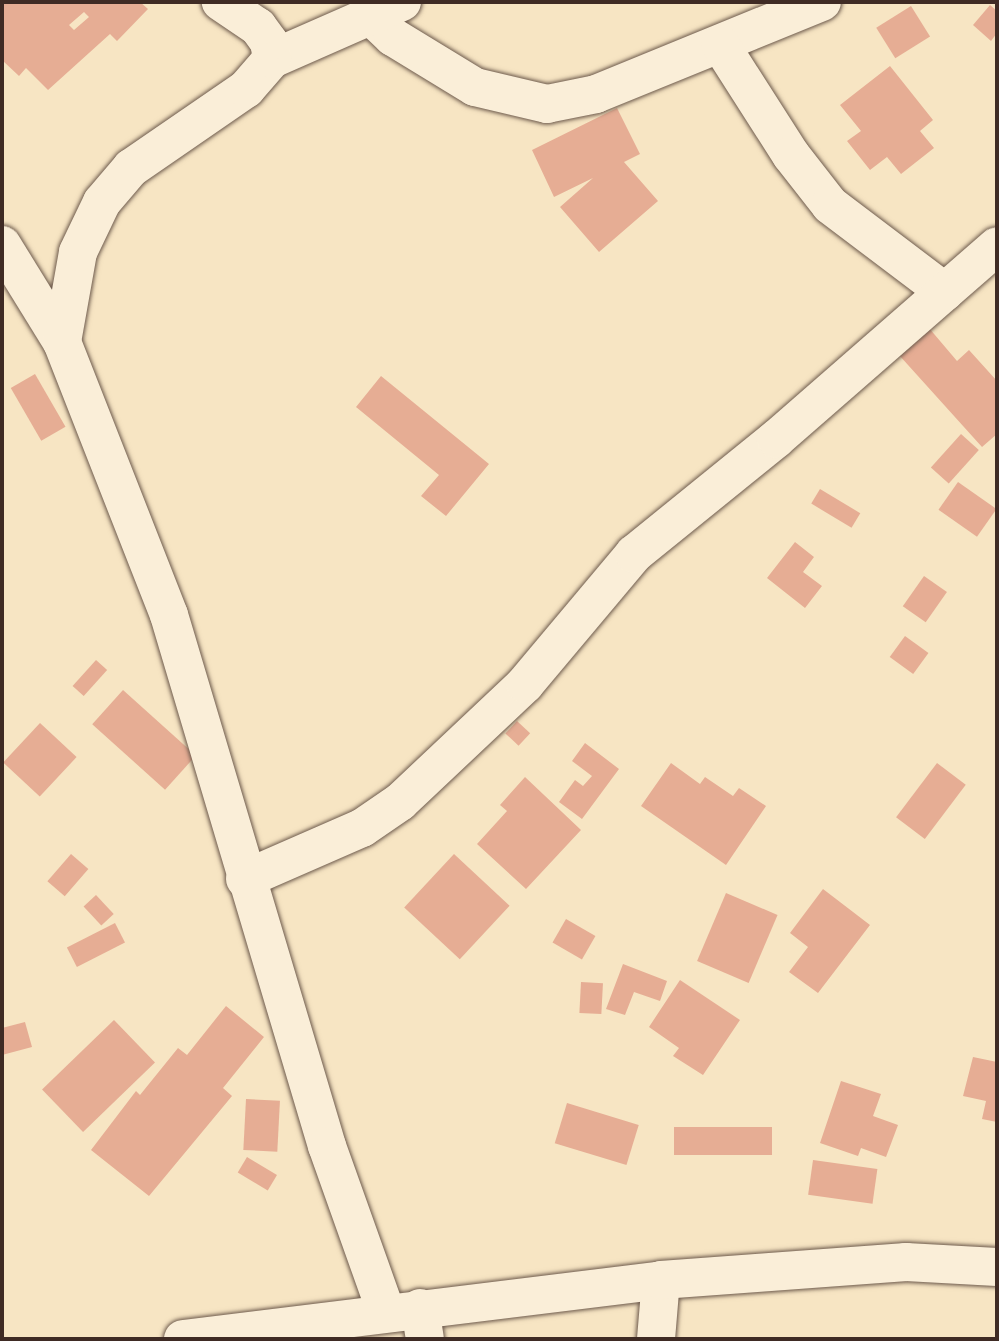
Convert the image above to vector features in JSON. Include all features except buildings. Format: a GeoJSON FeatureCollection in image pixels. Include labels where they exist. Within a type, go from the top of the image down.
{"type":"FeatureCollection","features":[{"type":"Feature","properties":{"kind":"street"},"geometry":{"type":"LineString","coordinates":[[221,2],[258,27],[268,42],[272,60]]}},
{"type":"Feature","properties":{"kind":"street"},"geometry":{"type":"LineString","coordinates":[[62,342],[78,252],[102,202],[131,168],[246,89],[272,60],[387,9],[393,37],[475,86],[547,104],[596,94],[822,2]]}},
{"type":"Feature","properties":{"kind":"street"},"geometry":{"type":"LineString","coordinates":[[720,44],[790,155],[830,205],[945,292]]}},
{"type":"Feature","properties":{"kind":"street"},"geometry":{"type":"LineString","coordinates":[[2,245],[62,342],[169,615],[204,723],[245,879],[327,1146],[411,1320]]}},
{"type":"Feature","properties":{"kind":"street"},"geometry":{"type":"LineString","coordinates":[[245,879],[362,828],[400,802],[525,684],[634,554],[997,246]]}},
{"type":"Feature","properties":{"kind":"street"},"geometry":{"type":"LineString","coordinates":[[183,1339],[411,1320],[661,1280],[906,1262],[997,1267]]}},
{"type":"Feature","properties":{"kind":"street"},"geometry":{"type":"LineString","coordinates":[[656,1339],[661,1280]]}}]}
